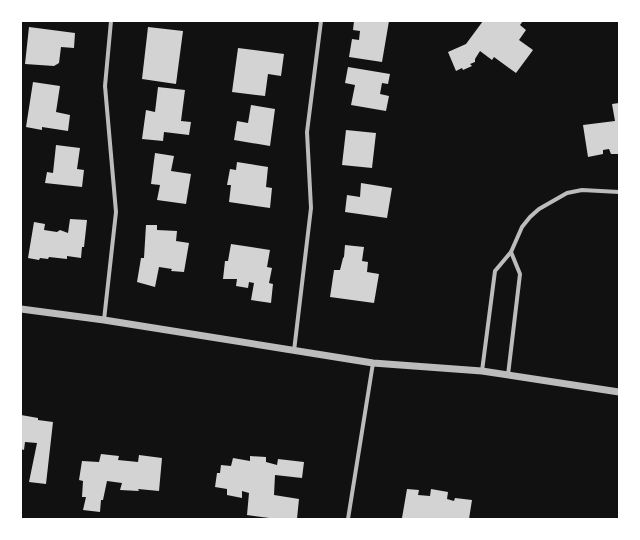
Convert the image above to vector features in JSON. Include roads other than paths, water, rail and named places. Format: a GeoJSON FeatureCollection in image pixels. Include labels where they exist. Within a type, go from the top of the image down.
{"type":"FeatureCollection","features":[{"type":"Feature","properties":{"kind":"street"},"geometry":{"type":"LineString","coordinates":[[104,320],[116,212],[105,86],[111,21]]}},
{"type":"Feature","properties":{"kind":"street"},"geometry":{"type":"LineString","coordinates":[[294,351],[311,208],[306,132],[321,21]]}},
{"type":"Feature","properties":{"kind":"street"},"geometry":{"type":"LineString","coordinates":[[482,371],[495,271],[510,252],[519,233],[530,217],[539,209],[567,194],[582,190],[619,192]]}},
{"type":"Feature","properties":{"kind":"street"},"geometry":{"type":"LineString","coordinates":[[508,375],[520,274],[510,252]]}},
{"type":"Feature","properties":{"kind":"street"},"geometry":{"type":"LineString","coordinates":[[21,309],[104,320],[373,363],[482,371],[619,392]]}},
{"type":"Feature","properties":{"kind":"street"},"geometry":{"type":"LineString","coordinates":[[348,519],[373,363]]}}]}
